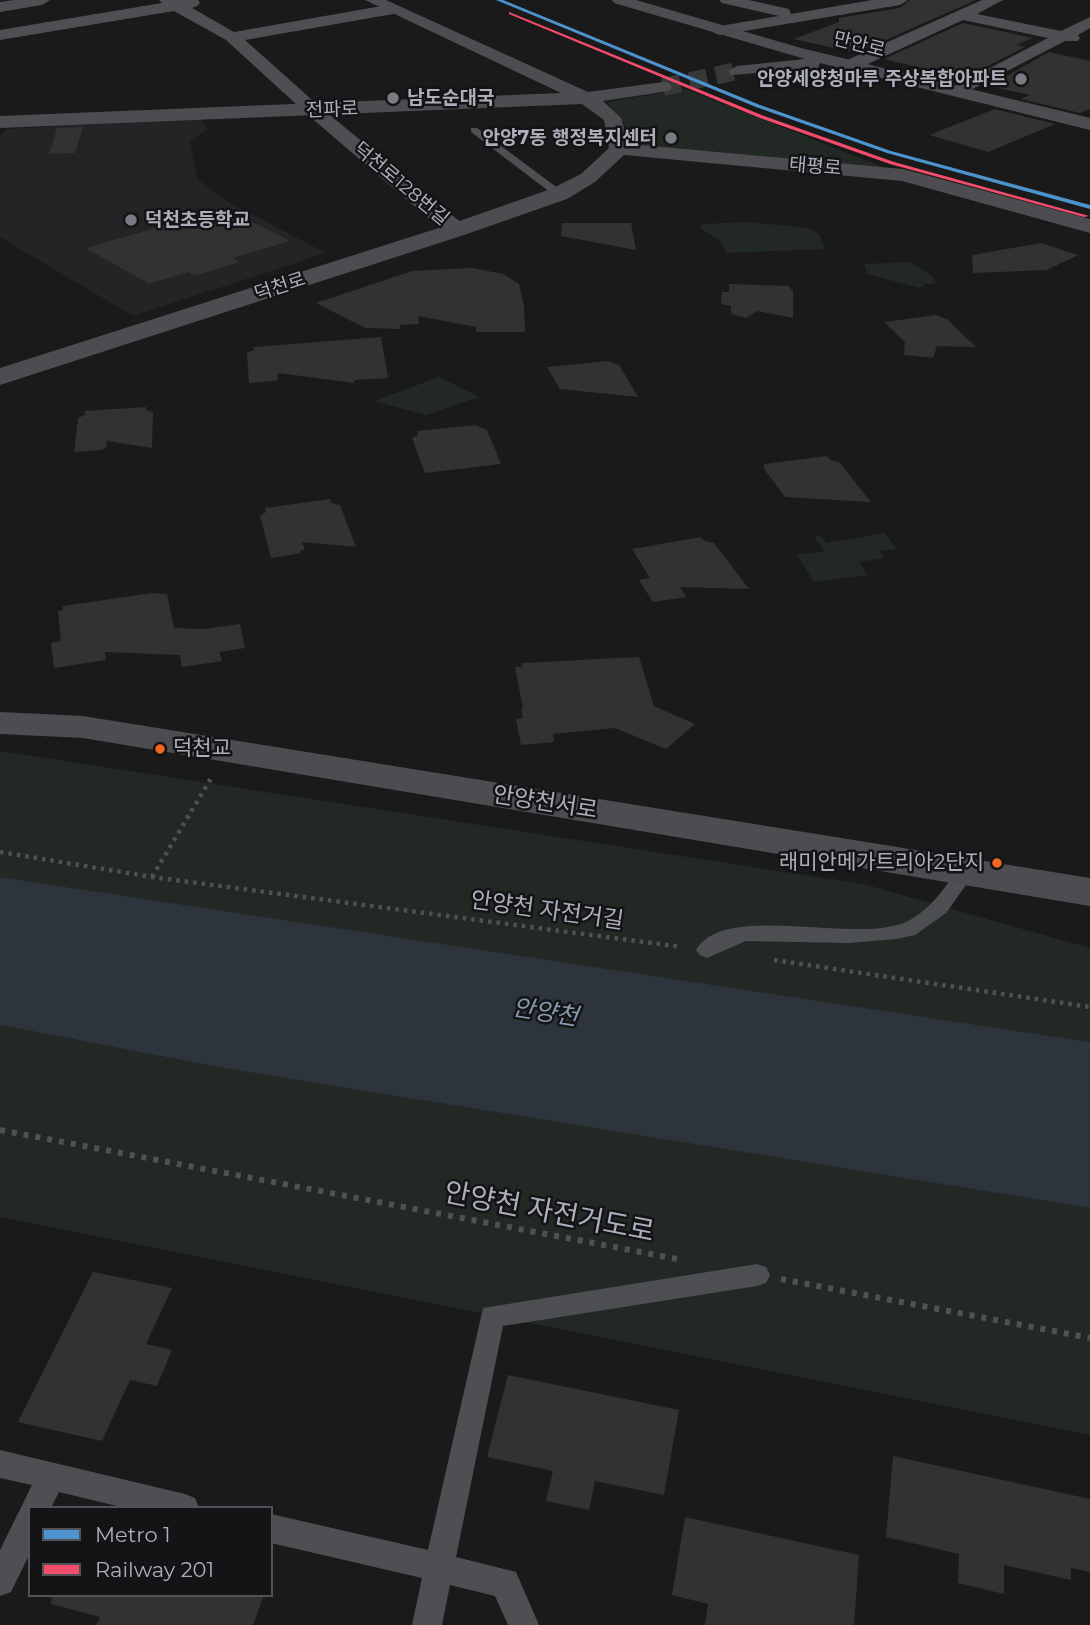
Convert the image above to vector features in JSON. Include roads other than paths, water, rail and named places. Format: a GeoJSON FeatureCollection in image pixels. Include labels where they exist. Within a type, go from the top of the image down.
{"type":"FeatureCollection","features":[{"type":"Feature","properties":{"kind":"street"},"geometry":{"type":"LineString","coordinates":[[0,7],[42,0]]}},
{"type":"Feature","properties":{"kind":"street"},"geometry":{"type":"LineString","coordinates":[[0,35],[172,3],[214,0]]}},
{"type":"Feature","properties":{"kind":"street"},"geometry":{"type":"LineString","coordinates":[[373,0],[586,98],[609,113],[617,125],[619,149]]}},
{"type":"Feature","properties":{"kind":"street","name":"만안로"},"geometry":{"type":"LineString","coordinates":[[620,0],[850,65],[1090,124]]}},
{"type":"Feature","properties":{"kind":"street"},"geometry":{"type":"LineString","coordinates":[[727,0],[803,16]]}},
{"type":"Feature","properties":{"kind":"street"},"geometry":{"type":"LineString","coordinates":[[780,10],[807,0]]}},
{"type":"Feature","properties":{"kind":"street"},"geometry":{"type":"LineString","coordinates":[[720,30],[900,0]]}},
{"type":"Feature","properties":{"kind":"street"},"geometry":{"type":"LineString","coordinates":[[850,65],[960,10],[995,0]]}},
{"type":"Feature","properties":{"kind":"street","name":"덕천로128번길"},"geometry":{"type":"LineString","coordinates":[[172,3],[232,37],[314,111],[456,230]]}},
{"type":"Feature","properties":{"kind":"street"},"geometry":{"type":"LineString","coordinates":[[666,15],[700,4]]}},
{"type":"Feature","properties":{"kind":"street"},"geometry":{"type":"LineString","coordinates":[[232,37],[393,9]]}},
{"type":"Feature","properties":{"kind":"street"},"geometry":{"type":"LineString","coordinates":[[960,10],[1090,41]]}},
{"type":"Feature","properties":{"kind":"street"},"geometry":{"type":"LineString","coordinates":[[959,91],[1090,22]]}},
{"type":"Feature","properties":{"kind":"street"},"geometry":{"type":"LineString","coordinates":[[720,30],[764,52],[759,61],[737,71],[816,64],[901,77]]}},
{"type":"Feature","properties":{"kind":"street","name":"전파로"},"geometry":{"type":"LineString","coordinates":[[0,122],[586,98],[663,87]]}},
{"type":"Feature","properties":{"kind":"street","name":"덕천로"},"geometry":{"type":"LineString","coordinates":[[0,377],[456,230],[559,194],[588,178],[619,149]]}},
{"type":"Feature","properties":{"kind":"street","name":"태평로"},"geometry":{"type":"LineString","coordinates":[[619,149],[903,175],[1090,226]]}},
{"type":"Feature","properties":{"kind":"street","name":"안양천서로"},"geometry":{"type":"LineString","coordinates":[[0,723],[83,727],[1090,892]]}},
{"type":"Feature","properties":{"kind":"lane"},"geometry":{"type":"LineString","coordinates":[[474,130],[559,194]]}},
{"type":"Feature","properties":{"kind":"lane"},"geometry":{"type":"LineString","coordinates":[[707,950],[727,937],[760,931],[809,936],[847,935],[914,927],[948,901],[966,870]]}},
{"type":"Feature","properties":{"kind":"lane"},"geometry":{"type":"LineString","coordinates":[[427,1625],[492,1316],[757,1275]]}},
{"type":"Feature","properties":{"kind":"lane"},"geometry":{"type":"LineString","coordinates":[[0,1464],[178,1506]]}},
{"type":"Feature","properties":{"kind":"lane"},"geometry":{"type":"LineString","coordinates":[[37,1506],[52,1476]]}},
{"type":"Feature","properties":{"kind":"lane"},"geometry":{"type":"LineString","coordinates":[[0,1581],[28,1525]]}},
{"type":"Feature","properties":{"kind":"lane"},"geometry":{"type":"LineString","coordinates":[[273,1528],[505,1583],[524,1625]]}},
{"type":"Feature","properties":{"kind":"water","name":"안양천"},"geometry":{"type":"Polygon","coordinates":[[[0,877],[1090,1042],[1090,1208],[223,1068],[0,1025],[0,877]]]}},
{"type":"Feature","properties":{"kind":"tunnel"},"geometry":{"type":"LineString","coordinates":[[663,87],[737,71]]}},
{"type":"Feature","properties":{"kind":"metro line","name":"1"},"geometry":{"type":"LineString","coordinates":[[499,0],[758,106],[889,152],[1090,207]]}},
{"type":"Feature","properties":{"kind":"rail line","name":"201"},"geometry":{"type":"LineString","coordinates":[[511,13],[762,117],[892,163],[1086,216]]}},
{"type":"Feature","properties":{"kind":"place","name":"안양세양청마루 주상복합아파트"},"geometry":{"type":"Point","coordinates":[1021,79]}},
{"type":"Feature","properties":{"kind":"place","name":"남도순대국"},"geometry":{"type":"Point","coordinates":[393,98]}},
{"type":"Feature","properties":{"kind":"place","name":"안양7동 행정복지센터"},"geometry":{"type":"Point","coordinates":[671,138]}},
{"type":"Feature","properties":{"kind":"place","name":"덕천초등학교"},"geometry":{"type":"Point","coordinates":[131,220]}},
{"type":"Feature","properties":{"kind":"place","name":"덕천교"},"geometry":{"type":"Point","coordinates":[160,749]}},
{"type":"Feature","properties":{"kind":"place","name":"래미안메가트리아2단지"},"geometry":{"type":"Point","coordinates":[997,863]}}]}
